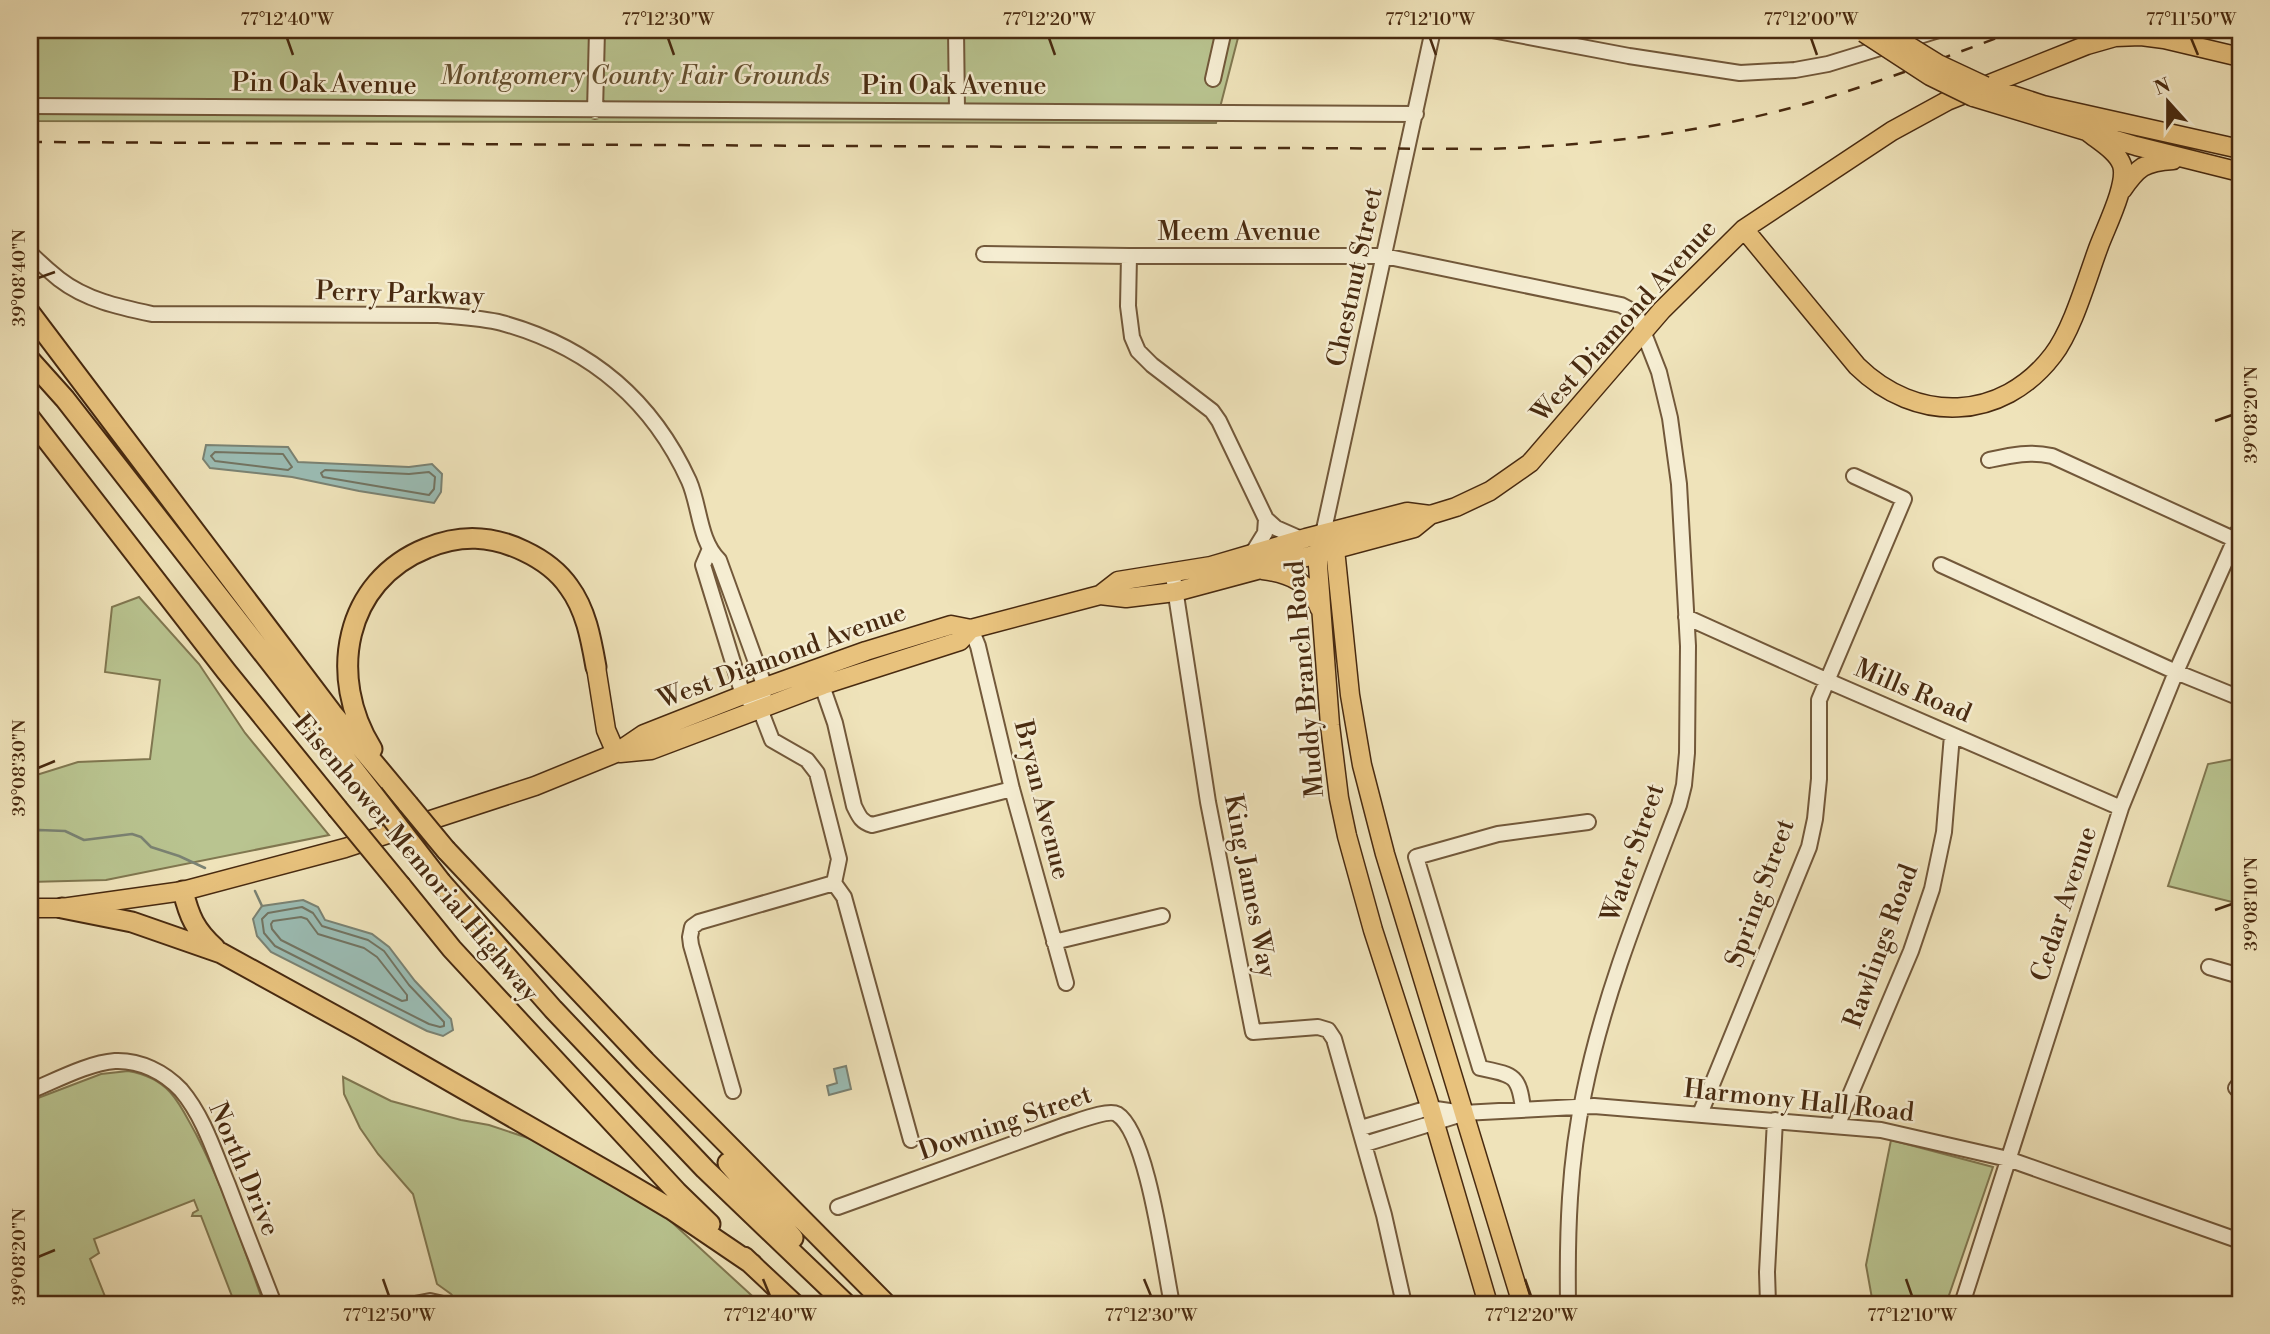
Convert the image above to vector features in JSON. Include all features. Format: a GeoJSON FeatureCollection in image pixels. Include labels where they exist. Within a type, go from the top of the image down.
{"type":"FeatureCollection","features":[{"type":"Feature","properties":{"kind":"highway"},"geometry":{"type":"LineString","coordinates":[[30,313],[332,713],[446,850],[645,1061],[886,1304]]}},
{"type":"Feature","properties":{"kind":"highway"},"geometry":{"type":"LineString","coordinates":[[30,359],[65,399],[441,882],[552,1009],[705,1169],[848,1304]]}},
{"type":"Feature","properties":{"kind":"highway","name":"Eisenhower Memorial Highway"},"geometry":{"type":"LineString","coordinates":[[30,418],[226,671],[452,949],[677,1192],[794,1304]]}},
{"type":"Feature","properties":{"kind":"highway"},"geometry":{"type":"LineString","coordinates":[[404,799],[365,738],[348,687],[348,656],[353,625],[361,606],[383,576],[410,555],[442,542],[484,538],[499,540],[536,557],[569,587],[581,608],[590,632],[596,667]]}},
{"type":"Feature","properties":{"kind":"highway"},"geometry":{"type":"LineString","coordinates":[[183,891],[188,913],[200,935],[220,953]]}},
{"type":"Feature","properties":{"kind":"highway"},"geometry":{"type":"LineString","coordinates":[[62,908],[132,922],[220,953],[588,1160],[671,1209],[752,1264]]}},
{"type":"Feature","properties":{"kind":"highway"},"geometry":{"type":"LineString","coordinates":[[559,970],[848,1304]]}},
{"type":"Feature","properties":{"kind":"main road"},"geometry":{"type":"LineString","coordinates":[[1883,30],[1938,64],[1985,86],[2043,104],[2240,149]]}},
{"type":"Feature","properties":{"kind":"main road"},"geometry":{"type":"LineString","coordinates":[[1862,31],[1930,76],[1973,97],[2088,132],[2240,172]]}},
{"type":"Feature","properties":{"kind":"main road","name":"West Diamond Avenue"},"geometry":{"type":"LineString","coordinates":[[1100,595],[1118,581],[1211,566],[1318,554],[1414,528],[1430,514],[1480,496],[1503,484],[1530,463],[1644,331],[1744,229],[1892,131],[1947,101],[2087,45],[2115,37],[2164,39],[2240,57]]}},
{"type":"Feature","properties":{"kind":"main road"},"geometry":{"type":"LineString","coordinates":[[1744,229],[1857,366],[1871,379],[1890,392],[1920,405],[1964,407],[1989,402],[2014,391],[2034,376],[2054,353],[2073,314],[2118,196],[2123,175],[2122,163],[2088,132]]}},
{"type":"Feature","properties":{"kind":"main road"},"geometry":{"type":"LineString","coordinates":[[2118,196],[2131,177],[2147,163],[2190,159]]}},
{"type":"Feature","properties":{"kind":"main road","name":"West Diamond Avenue"},"geometry":{"type":"LineString","coordinates":[[616,753],[651,750],[760,709],[819,677],[951,625],[971,629],[1100,595],[1126,598],[1175,592],[1256,562],[1301,539],[1407,512],[1430,514]]}},
{"type":"Feature","properties":{"kind":"main road","name":"Muddy Branch Road"},"geometry":{"type":"LineString","coordinates":[[1323,534],[1335,549],[1350,695],[1362,765],[1385,854],[1522,1304]]}},
{"type":"Feature","properties":{"kind":"main road","name":"Muddy Branch Road"},"geometry":{"type":"LineString","coordinates":[[1323,534],[1318,554],[1323,653],[1339,798],[1347,836],[1373,930],[1488,1304]]}},
{"type":"Feature","properties":{"kind":"main road"},"geometry":{"type":"LineString","coordinates":[[1256,562],[1299,580],[1316,600],[1322,612]]}},
{"type":"Feature","properties":{"kind":"main road"},"geometry":{"type":"LineString","coordinates":[[596,667],[606,730],[616,753]]}},
{"type":"Feature","properties":{"kind":"main road","name":"West Diamond Avenue"},"geometry":{"type":"LineString","coordinates":[[30,908],[62,908],[183,891],[345,848],[535,786],[616,753],[644,734],[765,687],[819,677]]}},
{"type":"Feature","properties":{"kind":"street"},"geometry":{"type":"LineString","coordinates":[[595,111],[597,30]]}},
{"type":"Feature","properties":{"kind":"street"},"geometry":{"type":"LineString","coordinates":[[957,30],[957,110]]}},
{"type":"Feature","properties":{"kind":"street"},"geometry":{"type":"LineString","coordinates":[[1213,79],[1224,30]]}},
{"type":"Feature","properties":{"kind":"street","name":"Chestnut Street"},"geometry":{"type":"LineString","coordinates":[[1323,534],[1433,30]]}},
{"type":"Feature","properties":{"kind":"street"},"geometry":{"type":"LineString","coordinates":[[1492,30],[1629,56],[1740,73],[1795,70],[1828,64],[1939,30]]}},
{"type":"Feature","properties":{"kind":"street","name":"Pin Oak Avenue"},"geometry":{"type":"LineString","coordinates":[[30,106],[1416,114]]}},
{"type":"Feature","properties":{"kind":"street","name":"Perry Parkway"},"geometry":{"type":"LineString","coordinates":[[30,253],[60,280],[76,290],[113,306],[152,314],[438,315],[476,318],[502,323],[570,349],[609,376],[662,430],[693,490],[709,551],[719,560],[765,687]]}},
{"type":"Feature","properties":{"kind":"street","name":"Meem Avenue"},"geometry":{"type":"LineString","coordinates":[[984,254],[1384,256],[1621,305],[1636,313],[1644,331]]}},
{"type":"Feature","properties":{"kind":"street"},"geometry":{"type":"LineString","coordinates":[[1129,256],[1128,306],[1132,337],[1138,351],[1212,411],[1266,519],[1276,528],[1301,539]]}},
{"type":"Feature","properties":{"kind":"street","name":"Water Street"},"geometry":{"type":"LineString","coordinates":[[1568,1304],[1569,1193],[1581,1107],[1603,1018],[1684,785],[1687,753],[1686,617],[1676,449],[1659,372],[1644,331]]}},
{"type":"Feature","properties":{"kind":"street"},"geometry":{"type":"LineString","coordinates":[[1989,460],[2020,453],[2052,456],[2239,537]]}},
{"type":"Feature","properties":{"kind":"street","name":"Spring Street"},"geometry":{"type":"LineString","coordinates":[[1700,1114],[1809,847],[1819,779],[1819,700],[1904,499],[1854,476]]}},
{"type":"Feature","properties":{"kind":"street"},"geometry":{"type":"LineString","coordinates":[[1256,562],[1265,533],[1266,519]]}},
{"type":"Feature","properties":{"kind":"street","name":"Cedar Avenue"},"geometry":{"type":"LineString","coordinates":[[1962,1304],[2121,808],[2176,672],[2239,537]]}},
{"type":"Feature","properties":{"kind":"street","name":"Perry Parkway"},"geometry":{"type":"LineString","coordinates":[[709,551],[703,565],[743,695]]}},
{"type":"Feature","properties":{"kind":"street"},"geometry":{"type":"LineString","coordinates":[[1941,565],[2176,672],[2240,698]]}},
{"type":"Feature","properties":{"kind":"street","name":"King James Way"},"geometry":{"type":"LineString","coordinates":[[1173,573],[1208,802],[1253,1032],[1318,1027],[1328,1030],[1334,1039],[1384,1215],[1404,1304]]}},
{"type":"Feature","properties":{"kind":"street","name":"Mills Road"},"geometry":{"type":"LineString","coordinates":[[1686,617],[2121,808]]}},
{"type":"Feature","properties":{"kind":"street","name":"Bryan Avenue"},"geometry":{"type":"LineString","coordinates":[[971,629],[978,646],[1012,789],[1066,982]]}},
{"type":"Feature","properties":{"kind":"street"},"geometry":{"type":"LineString","coordinates":[[819,677],[835,723],[854,806],[865,823],[872,825],[1012,789]]}},
{"type":"Feature","properties":{"kind":"street"},"geometry":{"type":"LineString","coordinates":[[743,695],[760,709],[765,687]]}},
{"type":"Feature","properties":{"kind":"street","name":"West Diamond Avenue"},"geometry":{"type":"LineString","coordinates":[[760,709],[772,740],[807,760],[817,773],[839,859],[834,883],[844,897],[911,1140]]}},
{"type":"Feature","properties":{"kind":"street","name":"Rawlings Road"},"geometry":{"type":"LineString","coordinates":[[1837,1126],[1911,951],[1932,889],[1944,832],[1952,735]]}},
{"type":"Feature","properties":{"kind":"street"},"geometry":{"type":"LineString","coordinates":[[1523,1109],[1517,1081],[1507,1074],[1480,1068],[1416,858],[1498,834],[1588,822]]}},
{"type":"Feature","properties":{"kind":"street"},"geometry":{"type":"LineString","coordinates":[[733,1091],[691,945],[692,927],[699,922],[834,883]]}},
{"type":"Feature","properties":{"kind":"street"},"geometry":{"type":"LineString","coordinates":[[1054,942],[1161,916]]}},
{"type":"Feature","properties":{"kind":"street"},"geometry":{"type":"LineString","coordinates":[[2209,967],[2240,976]]}},
{"type":"Feature","properties":{"kind":"street","name":"North Drive"},"geometry":{"type":"LineString","coordinates":[[30,1091],[96,1065],[116,1061],[138,1063],[167,1077],[191,1105],[211,1144],[274,1304]]}},
{"type":"Feature","properties":{"kind":"street","name":"Harmony Hall Road"},"geometry":{"type":"LineString","coordinates":[[1463,1113],[1581,1107],[1700,1114],[1881,1130],[2008,1159],[2240,1241]]}},
{"type":"Feature","properties":{"kind":"street","name":"Downing Street"},"geometry":{"type":"LineString","coordinates":[[838,1208],[1065,1125],[1110,1112],[1117,1114],[1128,1125],[1146,1168],[1171,1304]]}},
{"type":"Feature","properties":{"kind":"street"},"geometry":{"type":"LineString","coordinates":[[1360,1128],[1463,1113]]}},
{"type":"Feature","properties":{"kind":"street"},"geometry":{"type":"LineString","coordinates":[[1365,1144],[1431,1116]]}},
{"type":"Feature","properties":{"kind":"street"},"geometry":{"type":"LineString","coordinates":[[1769,1304],[1767,1272],[1775,1120]]}},
{"type":"Feature","properties":{"kind":"street"},"geometry":{"type":"LineString","coordinates":[[415,1304],[430,1301],[443,1304]]}},
{"type":"Feature","properties":{"kind":"green space","name":"Montgomery County Fair Grounds"},"geometry":{"type":"Polygon","coordinates":[[[30,30],[1240,30],[1216,123],[30,121],[30,30]]]}},
{"type":"Feature","properties":{"kind":"green space"},"geometry":{"type":"Polygon","coordinates":[[[139,597],[199,664],[245,733],[329,835],[106,880],[30,882],[30,777],[78,762],[150,759],[160,680],[105,672],[112,607],[139,597]]]}},
{"type":"Feature","properties":{"kind":"green space"},"geometry":{"type":"Polygon","coordinates":[[[2240,758],[2240,904],[2168,886],[2208,764],[2240,758]]]}},
{"type":"Feature","properties":{"kind":"green space"},"geometry":{"type":"Polygon","coordinates":[[[128,1071],[161,1084],[184,1112],[233,1218],[264,1304],[235,1304],[201,1216],[192,1216],[198,1210],[194,1200],[94,1239],[99,1253],[90,1259],[108,1304],[30,1304],[30,1101],[101,1074],[128,1071]]]}},
{"type":"Feature","properties":{"kind":"green space"},"geometry":{"type":"Polygon","coordinates":[[[343,1077],[391,1101],[489,1125],[537,1141],[665,1216],[761,1304],[459,1304],[437,1284],[413,1194],[378,1154],[360,1128],[344,1094],[343,1077]]]}},
{"type":"Feature","properties":{"kind":"green space"},"geometry":{"type":"Polygon","coordinates":[[[1891,1140],[1993,1167],[1946,1304],[1873,1304],[1866,1265],[1891,1140]]]}},
{"type":"Feature","properties":{"kind":"water"},"geometry":{"type":"Polygon","coordinates":[[[206,445],[288,447],[298,462],[409,467],[432,464],[442,474],[441,492],[434,503],[292,477],[210,468],[203,459],[206,445]]]}},
{"type":"Feature","properties":{"kind":"water"},"geometry":{"type":"Polygon","coordinates":[[[303,900],[318,907],[325,920],[372,934],[389,947],[415,981],[451,1019],[453,1030],[443,1036],[427,1031],[271,952],[257,936],[253,919],[262,906],[303,900]]]}},
{"type":"Feature","properties":{"kind":"water"},"geometry":{"type":"Polygon","coordinates":[[[846,1066],[851,1089],[829,1095],[827,1086],[837,1083],[834,1069],[846,1066]]]}},
{"type":"Feature","properties":{"kind":"waterway"},"geometry":{"type":"LineString","coordinates":[[30,834],[39,830],[65,831],[84,840],[132,834],[141,837],[151,847],[205,868]]}},
{"type":"Feature","properties":{"kind":"waterway"},"geometry":{"type":"LineString","coordinates":[[255,891],[262,906]]}},
{"type":"Feature","properties":{"kind":"railway"},"geometry":{"type":"LineString","coordinates":[[30,142],[1521,148],[1667,133],[1775,112],[1867,85],[2018,30]]}}]}
